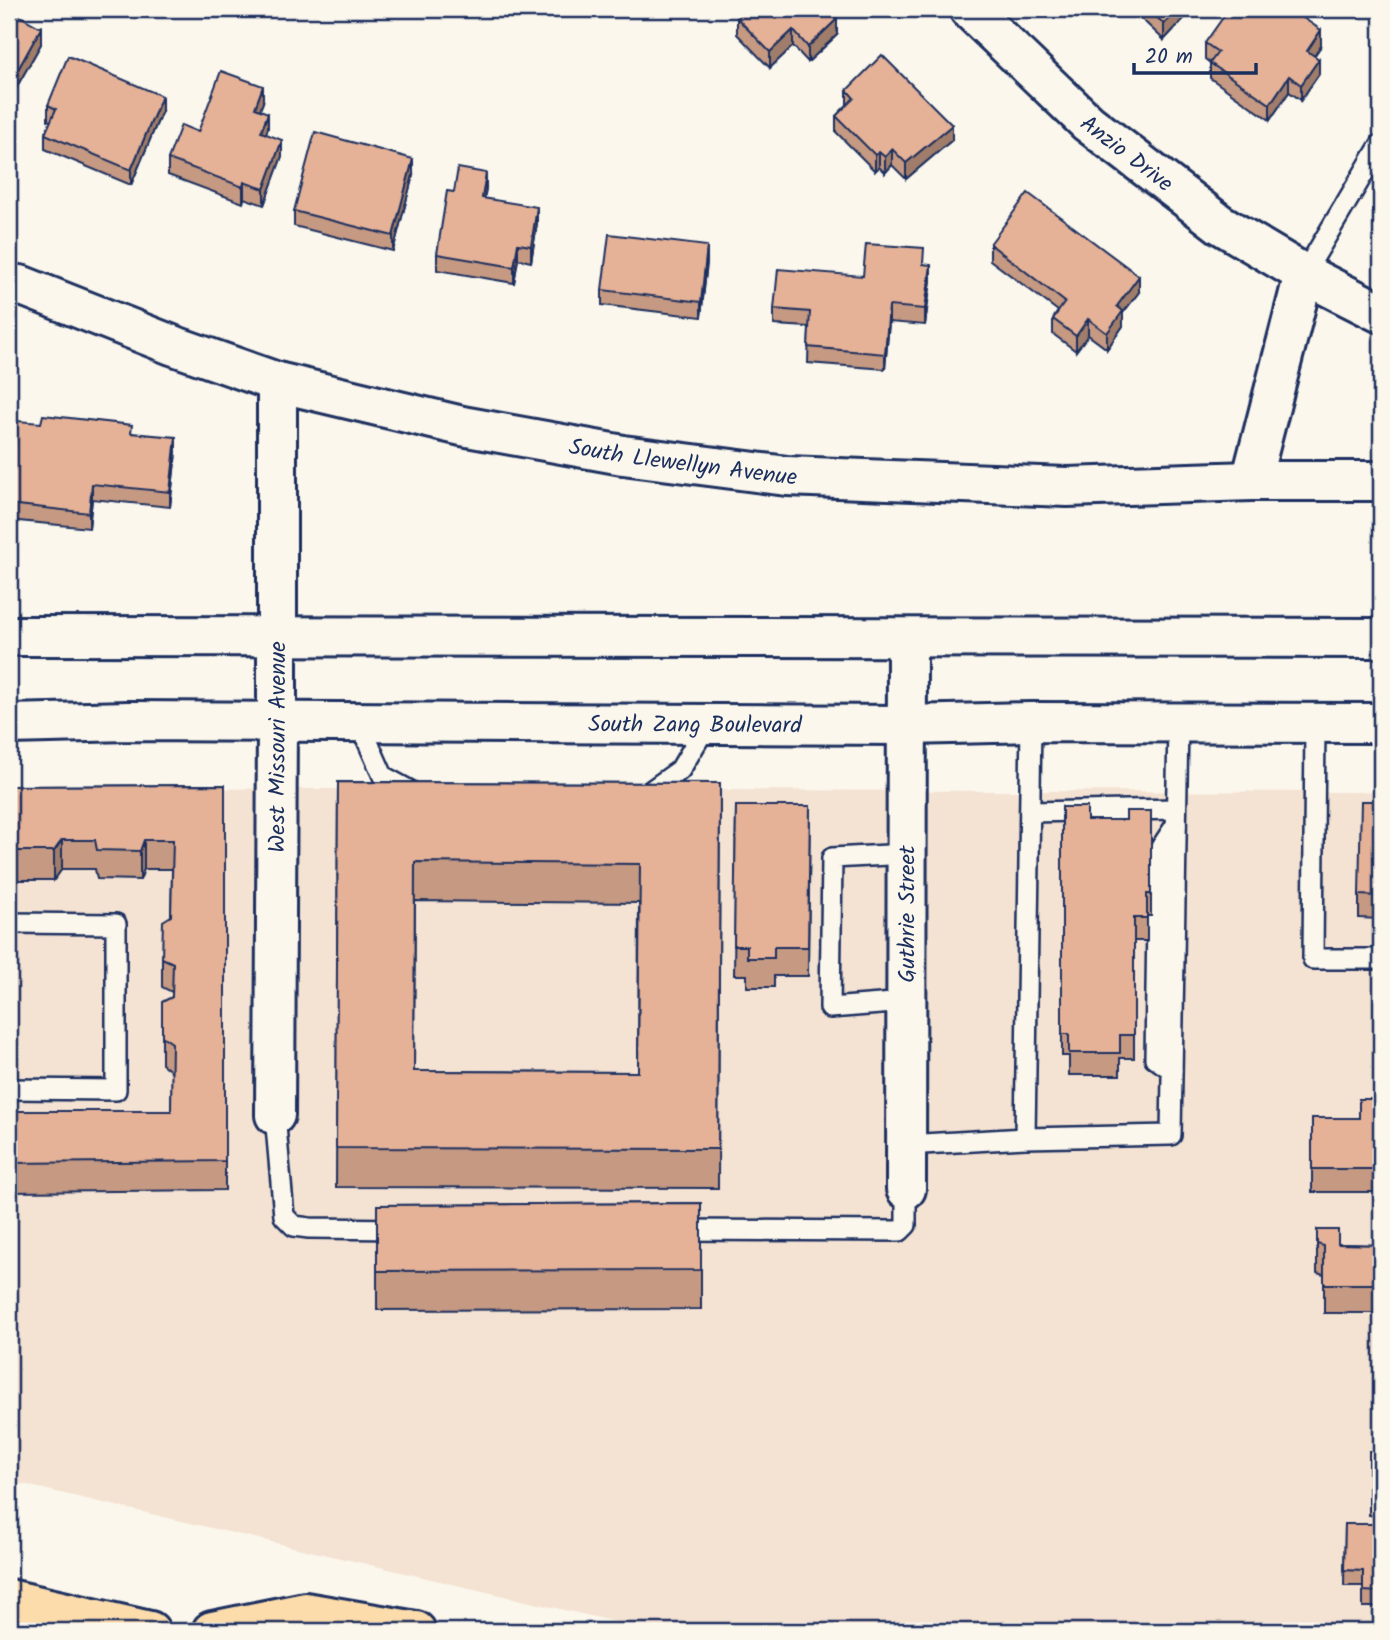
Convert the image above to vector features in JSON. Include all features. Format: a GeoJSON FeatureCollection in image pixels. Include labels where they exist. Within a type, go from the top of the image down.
{"type":"FeatureCollection","features":[{"type":"Feature","properties":{"kind":"highway"},"geometry":{"type":"LineString","coordinates":[[9,1600],[150,1631]]}},
{"type":"Feature","properties":{"kind":"highway"},"geometry":{"type":"LineString","coordinates":[[212,1631],[304,1612],[416,1631]]}},
{"type":"Feature","properties":{"kind":"street","name":"Anzio Drive"},"geometry":{"type":"LineString","coordinates":[[969,9],[1088,123],[1220,224],[1304,274],[1381,313]]}},
{"type":"Feature","properties":{"kind":"street"},"geometry":{"type":"LineString","coordinates":[[1251,481],[1304,274]]}},
{"type":"Feature","properties":{"kind":"street","name":"South Llewellyn Avenue"},"geometry":{"type":"LineString","coordinates":[[13,283],[172,345],[277,382],[462,426],[623,455],[786,476],[1068,487],[1251,481],[1381,481]]}},
{"type":"Feature","properties":{"kind":"street","name":"West Missouri Avenue"},"geometry":{"type":"LineString","coordinates":[[275,1115],[277,382]]}},
{"type":"Feature","properties":{"kind":"street"},"geometry":{"type":"LineString","coordinates":[[9,636],[1381,638]]}},
{"type":"Feature","properties":{"kind":"street","name":"Guthrie Street"},"geometry":{"type":"LineString","coordinates":[[906,1189],[907,638]]}},
{"type":"Feature","properties":{"kind":"street","name":"South Zang Boulevard"},"geometry":{"type":"LineString","coordinates":[[9,724],[129,721],[908,725],[1031,722],[1381,723]]}},
{"type":"Feature","properties":{"kind":"lane"},"geometry":{"type":"LineString","coordinates":[[1304,274],[1381,144]]}},
{"type":"Feature","properties":{"kind":"lane"},"geometry":{"type":"LineString","coordinates":[[359,722],[383,776],[422,797],[435,800]]}},
{"type":"Feature","properties":{"kind":"lane"},"geometry":{"type":"LineString","coordinates":[[1025,1138],[1031,722]]}},
{"type":"Feature","properties":{"kind":"lane"},"geometry":{"type":"LineString","coordinates":[[628,800],[642,797],[680,770],[708,723]]}},
{"type":"Feature","properties":{"kind":"lane"},"geometry":{"type":"LineString","coordinates":[[906,1145],[1025,1138],[1171,1135],[1178,723]]}},
{"type":"Feature","properties":{"kind":"lane"},"geometry":{"type":"LineString","coordinates":[[1315,723],[1312,959],[1381,958]]}},
{"type":"Feature","properties":{"kind":"lane"},"geometry":{"type":"LineString","coordinates":[[1030,811],[1176,817]]}},
{"type":"Feature","properties":{"kind":"lane"},"geometry":{"type":"LineString","coordinates":[[906,1002],[830,1008],[832,858],[907,854]]}},
{"type":"Feature","properties":{"kind":"lane"},"geometry":{"type":"LineString","coordinates":[[9,923],[116,924],[116,1090],[9,1089]]}},
{"type":"Feature","properties":{"kind":"lane"},"geometry":{"type":"LineString","coordinates":[[275,1115],[284,1216],[294,1226],[419,1229]]}},
{"type":"Feature","properties":{"kind":"lane"},"geometry":{"type":"LineString","coordinates":[[652,1230],[900,1231],[906,1225],[906,1189]]}},
{"type":"Feature","properties":{"kind":"shaded area"},"geometry":{"type":"Polygon","coordinates":[[[9,788],[1381,792],[1381,1631],[655,1631],[9,1481],[9,788]]]}},
{"type":"Feature","properties":{"kind":"building"},"geometry":{"type":"Polygon","coordinates":[[[747,9],[826,9],[837,19],[808,47],[793,30],[770,52],[737,18],[747,9]]]}},
{"type":"Feature","properties":{"kind":"building"},"geometry":{"type":"Polygon","coordinates":[[[1148,9],[1179,9],[1164,24],[1148,9]]]}},
{"type":"Feature","properties":{"kind":"building"},"geometry":{"type":"Polygon","coordinates":[[[1229,9],[1290,9],[1321,30],[1307,51],[1319,59],[1301,85],[1289,76],[1270,104],[1210,63],[1218,52],[1205,43],[1229,9]]]}},
{"type":"Feature","properties":{"kind":"building"},"geometry":{"type":"Polygon","coordinates":[[[9,10],[41,28],[11,82],[9,81],[9,10]]]}},
{"type":"Feature","properties":{"kind":"building"},"geometry":{"type":"Polygon","coordinates":[[[882,55],[952,125],[906,163],[892,149],[885,157],[879,152],[875,155],[836,116],[854,98],[847,90],[882,55]]]}},
{"type":"Feature","properties":{"kind":"building"},"geometry":{"type":"Polygon","coordinates":[[[68,56],[162,96],[131,170],[45,134],[56,109],[48,105],[68,56]]]}},
{"type":"Feature","properties":{"kind":"building"},"geometry":{"type":"Polygon","coordinates":[[[221,71],[263,86],[255,108],[268,113],[261,132],[282,140],[264,189],[244,182],[243,187],[168,159],[181,125],[198,132],[221,71]]]}},
{"type":"Feature","properties":{"kind":"building"},"geometry":{"type":"Polygon","coordinates":[[[315,132],[413,159],[393,236],[294,211],[315,132]]]}},
{"type":"Feature","properties":{"kind":"building"},"geometry":{"type":"Polygon","coordinates":[[[458,168],[486,173],[482,198],[537,207],[531,246],[518,244],[514,267],[437,254],[447,191],[454,192],[458,168]]]}},
{"type":"Feature","properties":{"kind":"building"},"geometry":{"type":"Polygon","coordinates":[[[1028,193],[1139,276],[1117,306],[1123,311],[1107,333],[1088,319],[1076,336],[1053,319],[1065,302],[990,244],[1028,193]]]}},
{"type":"Feature","properties":{"kind":"building"},"geometry":{"type":"Polygon","coordinates":[[[609,234],[707,246],[701,302],[602,290],[609,234]]]}},
{"type":"Feature","properties":{"kind":"building"},"geometry":{"type":"Polygon","coordinates":[[[866,244],[924,248],[923,264],[931,265],[925,309],[889,306],[885,354],[808,347],[810,312],[774,309],[778,269],[863,276],[866,244]]]}},
{"type":"Feature","properties":{"kind":"building"},"geometry":{"type":"Polygon","coordinates":[[[43,415],[132,425],[131,433],[176,437],[170,492],[92,484],[89,513],[9,504],[17,421],[41,423],[43,415]]]}},
{"type":"Feature","properties":{"kind":"building"},"geometry":{"type":"Polygon","coordinates":[[[338,782],[720,783],[718,1149],[336,1148],[338,782]],[[415,862],[414,1071],[638,1072],[640,864],[415,862]]]}},
{"type":"Feature","properties":{"kind":"building"},"geometry":{"type":"Polygon","coordinates":[[[225,785],[225,1161],[9,1163],[9,1111],[171,1111],[172,1043],[162,1036],[162,1002],[172,997],[173,963],[162,958],[163,921],[171,916],[173,840],[144,840],[140,851],[97,850],[95,840],[62,840],[54,851],[18,851],[9,840],[9,786],[225,785]]]}},
{"type":"Feature","properties":{"kind":"building"},"geometry":{"type":"Polygon","coordinates":[[[1361,801],[1381,801],[1381,896],[1359,895],[1361,801]]]}},
{"type":"Feature","properties":{"kind":"building"},"geometry":{"type":"Polygon","coordinates":[[[736,806],[810,806],[808,947],[774,947],[774,958],[747,958],[747,946],[734,946],[736,806]]]}},
{"type":"Feature","properties":{"kind":"building"},"geometry":{"type":"Polygon","coordinates":[[[1062,807],[1087,807],[1087,820],[1126,820],[1126,811],[1151,811],[1151,894],[1147,894],[1147,918],[1134,918],[1134,1035],[1120,1035],[1120,1053],[1069,1053],[1069,1034],[1062,1034],[1062,807]]]}},
{"type":"Feature","properties":{"kind":"building"},"geometry":{"type":"Polygon","coordinates":[[[1359,1099],[1381,1099],[1381,1169],[1312,1169],[1312,1118],[1359,1118],[1359,1099]]]}},
{"type":"Feature","properties":{"kind":"building"},"geometry":{"type":"Polygon","coordinates":[[[701,1203],[701,1270],[377,1271],[377,1205],[701,1203]]]}},
{"type":"Feature","properties":{"kind":"building"},"geometry":{"type":"Polygon","coordinates":[[[1317,1230],[1338,1230],[1338,1244],[1381,1245],[1381,1284],[1324,1284],[1324,1246],[1317,1244],[1317,1230]]]}},
{"type":"Feature","properties":{"kind":"building"},"geometry":{"type":"Polygon","coordinates":[[[1369,1451],[1381,1451],[1381,1500],[1369,1500],[1369,1451]]]}},
{"type":"Feature","properties":{"kind":"building"},"geometry":{"type":"Polygon","coordinates":[[[1345,1524],[1381,1524],[1381,1592],[1363,1591],[1363,1571],[1344,1570],[1345,1524]]]}}]}
